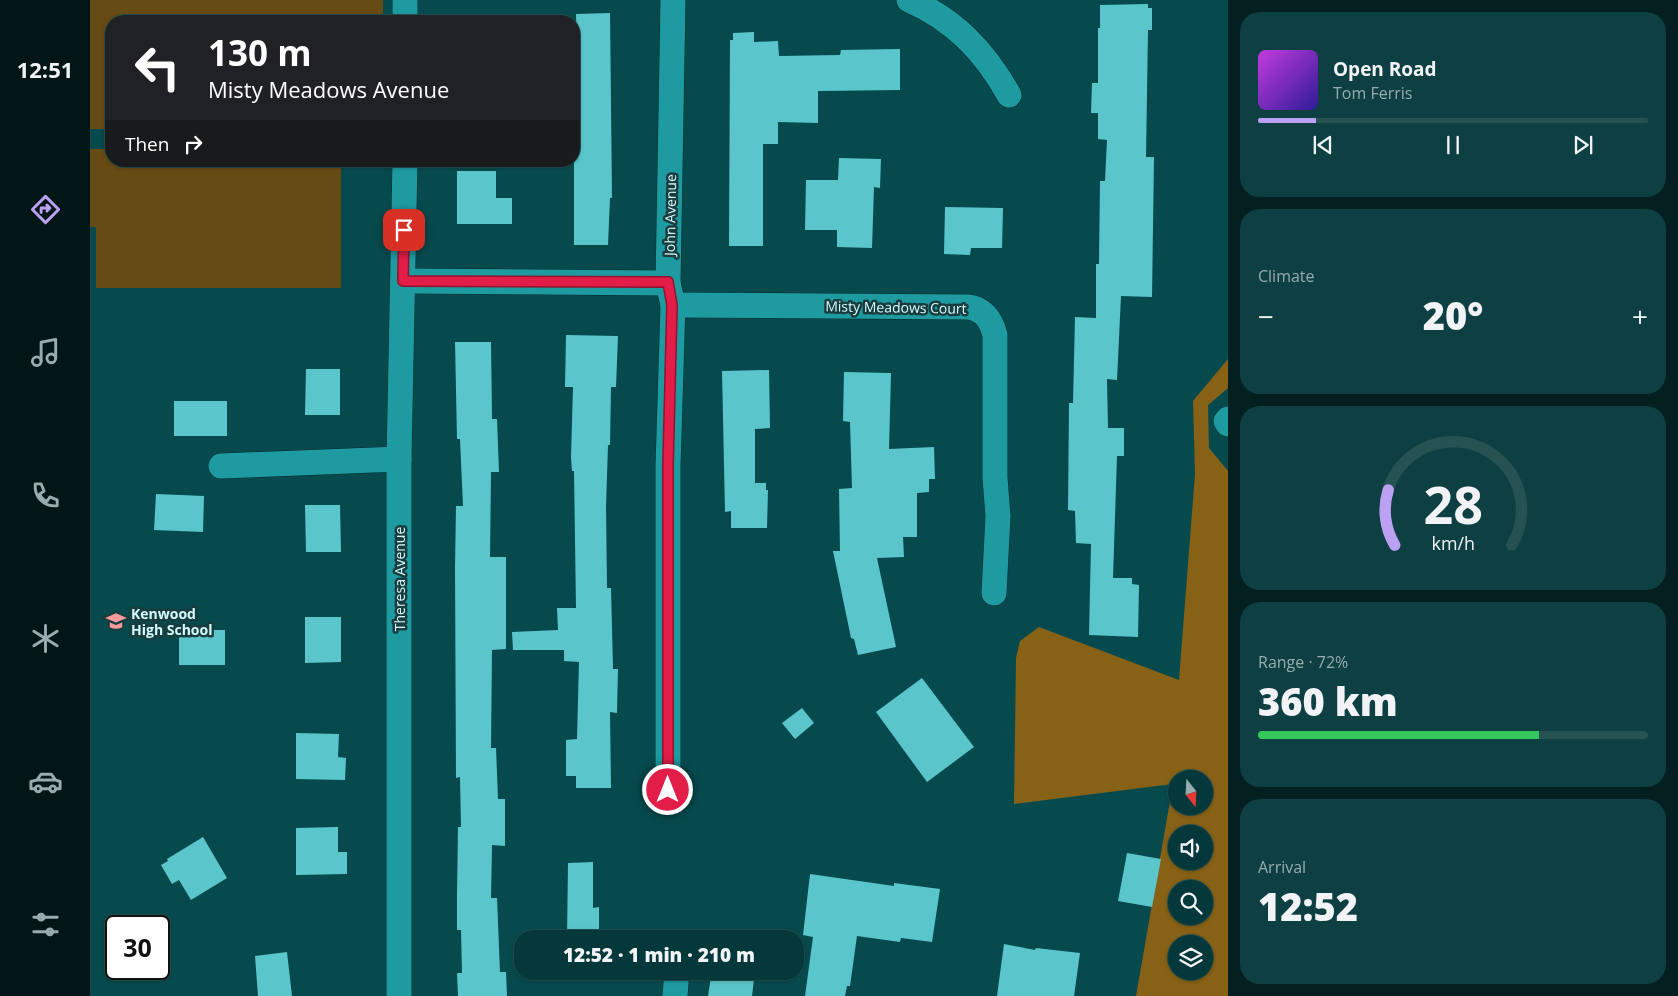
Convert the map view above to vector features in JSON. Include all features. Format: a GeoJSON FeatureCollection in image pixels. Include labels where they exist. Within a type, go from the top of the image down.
{"type":"FeatureCollection","features":[{"type":"Feature","properties":{"kind":"street"},"geometry":{"type":"LineString","coordinates":[[405,0],[405,15]]}},
{"type":"Feature","properties":{"kind":"street","name":"John Avenue"},"geometry":{"type":"LineString","coordinates":[[668,790],[668,466],[673,0]]}},
{"type":"Feature","properties":{"kind":"street"},"geometry":{"type":"LineString","coordinates":[[910,0],[948,23],[978,47],[995,70],[1009,95]]}},
{"type":"Feature","properties":{"kind":"street","name":"Theresa Avenue"},"geometry":{"type":"LineString","coordinates":[[399,996],[399,460],[405,167]]}},
{"type":"Feature","properties":{"kind":"street","name":"Misty Meadows Court"},"geometry":{"type":"LineString","coordinates":[[403,281],[978,308],[986,315],[995,335],[995,478],[998,516],[994,593]]}},
{"type":"Feature","properties":{"kind":"street"},"geometry":{"type":"LineString","coordinates":[[1228,419],[1226,421],[1228,424]]}},
{"type":"Feature","properties":{"kind":"street"},"geometry":{"type":"LineString","coordinates":[[221,466],[399,460]]}},
{"type":"Feature","properties":{"kind":"street"},"geometry":{"type":"LineString","coordinates":[[675,996],[676,980]]}},
{"type":"Feature","properties":{"kind":"shaded area"},"geometry":{"type":"Polygon","coordinates":[[[90,0],[383,0],[383,15],[105,15],[105,129],[90,129],[90,0]]]}},
{"type":"Feature","properties":{"kind":"shaded area"},"geometry":{"type":"Polygon","coordinates":[[[90,149],[105,149],[105,167],[341,167],[341,288],[96,288],[96,227],[90,227],[90,149]]]}},
{"type":"Feature","properties":{"kind":"shaded area"},"geometry":{"type":"Polygon","coordinates":[[[1228,359],[1228,388],[1208,405],[1209,448],[1228,471],[1228,996],[1136,996],[1168,813],[1168,815],[1213,815],[1213,770],[1168,770],[1168,785],[1014,804],[1016,658],[1020,641],[1039,627],[1179,680],[1195,474],[1193,401],[1228,359]]]}},
{"type":"Feature","properties":{"kind":"building"},"geometry":{"type":"Polygon","coordinates":[[[1148,4],[1148,8],[1152,8],[1152,30],[1148,30],[1146,157],[1154,157],[1152,297],[1121,296],[1117,380],[1107,379],[1108,428],[1124,428],[1124,456],[1117,456],[1113,578],[1132,578],[1132,584],[1139,585],[1138,637],[1089,635],[1091,544],[1076,543],[1075,511],[1068,510],[1069,403],[1073,403],[1075,317],[1096,318],[1096,264],[1099,264],[1100,181],[1105,181],[1107,140],[1098,139],[1098,113],[1091,113],[1092,83],[1098,83],[1100,5],[1148,4]]]}},
{"type":"Feature","properties":{"kind":"building"},"geometry":{"type":"Polygon","coordinates":[[[610,13],[612,198],[610,198],[608,245],[574,245],[574,167],[580,167],[580,15],[576,14],[610,13]]]}},
{"type":"Feature","properties":{"kind":"building"},"geometry":{"type":"Polygon","coordinates":[[[754,32],[754,42],[778,41],[779,56],[840,55],[841,50],[900,49],[900,90],[818,91],[818,123],[778,122],[778,144],[763,144],[763,246],[729,246],[730,40],[733,40],[733,33],[754,32]]]}},
{"type":"Feature","properties":{"kind":"building"},"geometry":{"type":"Polygon","coordinates":[[[839,158],[881,159],[880,188],[874,187],[872,248],[837,247],[837,230],[805,230],[806,180],[838,180],[839,158]]]}},
{"type":"Feature","properties":{"kind":"building"},"geometry":{"type":"Polygon","coordinates":[[[457,171],[496,171],[496,198],[512,198],[512,224],[457,224],[457,171]]]}},
{"type":"Feature","properties":{"kind":"building"},"geometry":{"type":"Polygon","coordinates":[[[945,207],[1003,208],[1002,248],[971,248],[970,255],[944,254],[945,207]]]}},
{"type":"Feature","properties":{"kind":"building"},"geometry":{"type":"Polygon","coordinates":[[[566,335],[618,336],[616,387],[611,387],[606,507],[607,588],[611,588],[613,669],[618,669],[617,713],[610,712],[611,788],[576,788],[576,776],[566,776],[566,740],[577,739],[579,662],[564,661],[564,650],[513,650],[512,632],[558,630],[557,608],[576,608],[574,471],[572,471],[571,457],[573,387],[565,387],[566,335]]]}},
{"type":"Feature","properties":{"kind":"building"},"geometry":{"type":"Polygon","coordinates":[[[455,342],[491,342],[492,419],[497,419],[499,472],[491,472],[490,557],[506,557],[506,649],[492,650],[491,748],[496,748],[498,799],[505,799],[505,846],[492,845],[491,898],[497,898],[500,972],[506,972],[507,996],[458,996],[457,973],[462,973],[461,930],[457,930],[458,827],[461,827],[460,777],[456,778],[455,568],[456,506],[463,506],[460,439],[457,439],[455,342]]]}},
{"type":"Feature","properties":{"kind":"building"},"geometry":{"type":"Polygon","coordinates":[[[306,369],[340,369],[340,415],[305,415],[306,369]]]}},
{"type":"Feature","properties":{"kind":"building"},"geometry":{"type":"Polygon","coordinates":[[[769,370],[770,428],[755,429],[755,483],[766,483],[766,490],[768,490],[767,528],[731,528],[731,511],[725,512],[722,371],[769,370]]]}},
{"type":"Feature","properties":{"kind":"building"},"geometry":{"type":"Polygon","coordinates":[[[844,372],[891,373],[889,449],[934,447],[935,479],[929,479],[929,492],[917,493],[917,537],[903,537],[904,557],[877,558],[896,647],[858,655],[854,639],[851,638],[833,551],[840,551],[839,489],[852,488],[850,422],[843,421],[844,372]]]}},
{"type":"Feature","properties":{"kind":"building"},"geometry":{"type":"Polygon","coordinates":[[[174,401],[227,401],[227,436],[174,436],[174,401]]]}},
{"type":"Feature","properties":{"kind":"building"},"geometry":{"type":"Polygon","coordinates":[[[156,494],[204,496],[203,532],[154,530],[156,494]]]}},
{"type":"Feature","properties":{"kind":"building"},"geometry":{"type":"Polygon","coordinates":[[[305,505],[340,505],[341,552],[306,552],[305,505]]]}},
{"type":"Feature","properties":{"kind":"building"},"geometry":{"type":"Polygon","coordinates":[[[305,617],[341,617],[341,662],[305,663],[305,617]]]}},
{"type":"Feature","properties":{"kind":"building"},"geometry":{"type":"Polygon","coordinates":[[[179,630],[225,630],[225,665],[179,665],[179,630]]]}},
{"type":"Feature","properties":{"kind":"building"},"geometry":{"type":"Polygon","coordinates":[[[922,678],[974,747],[927,782],[876,712],[922,678]]]}},
{"type":"Feature","properties":{"kind":"building"},"geometry":{"type":"Polygon","coordinates":[[[802,708],[814,723],[795,739],[782,723],[802,708]]]}},
{"type":"Feature","properties":{"kind":"building"},"geometry":{"type":"Polygon","coordinates":[[[296,733],[339,734],[338,757],[346,758],[345,780],[296,779],[296,733]]]}},
{"type":"Feature","properties":{"kind":"building"},"geometry":{"type":"Polygon","coordinates":[[[338,827],[338,852],[347,852],[347,874],[296,875],[296,828],[338,827]]]}},
{"type":"Feature","properties":{"kind":"building"},"geometry":{"type":"Polygon","coordinates":[[[203,837],[227,878],[191,900],[179,880],[172,884],[161,865],[168,861],[167,859],[203,837]]]}},
{"type":"Feature","properties":{"kind":"building"},"geometry":{"type":"Polygon","coordinates":[[[1127,853],[1161,859],[1152,907],[1118,901],[1127,853]]]}},
{"type":"Feature","properties":{"kind":"building"},"geometry":{"type":"Polygon","coordinates":[[[593,862],[593,908],[599,907],[599,930],[567,930],[568,863],[593,862]]]}},
{"type":"Feature","properties":{"kind":"building"},"geometry":{"type":"Polygon","coordinates":[[[810,874],[894,886],[894,883],[940,889],[932,942],[901,938],[900,942],[857,936],[850,986],[847,986],[845,996],[805,996],[813,937],[804,935],[810,874]]]}},
{"type":"Feature","properties":{"kind":"building"},"geometry":{"type":"Polygon","coordinates":[[[1004,944],[1035,950],[1036,948],[1080,953],[1074,996],[997,996],[1004,944]]]}},
{"type":"Feature","properties":{"kind":"building"},"geometry":{"type":"Polygon","coordinates":[[[287,952],[292,996],[258,996],[255,956],[287,952]]]}},
{"type":"Feature","properties":{"kind":"building"},"geometry":{"type":"Polygon","coordinates":[[[711,980],[754,980],[752,996],[708,996],[711,980]]]}},
{"type":"Feature","properties":{"kind":"place","name":"Kenwood High School"},"geometry":{"type":"Point","coordinates":[116,621]}},
{"type":"Feature","properties":{"kind":"route"},"geometry":{"type":"LineString","coordinates":[[404,230],[403,281],[668,282],[672,305],[668,466],[668,790]]}}]}
